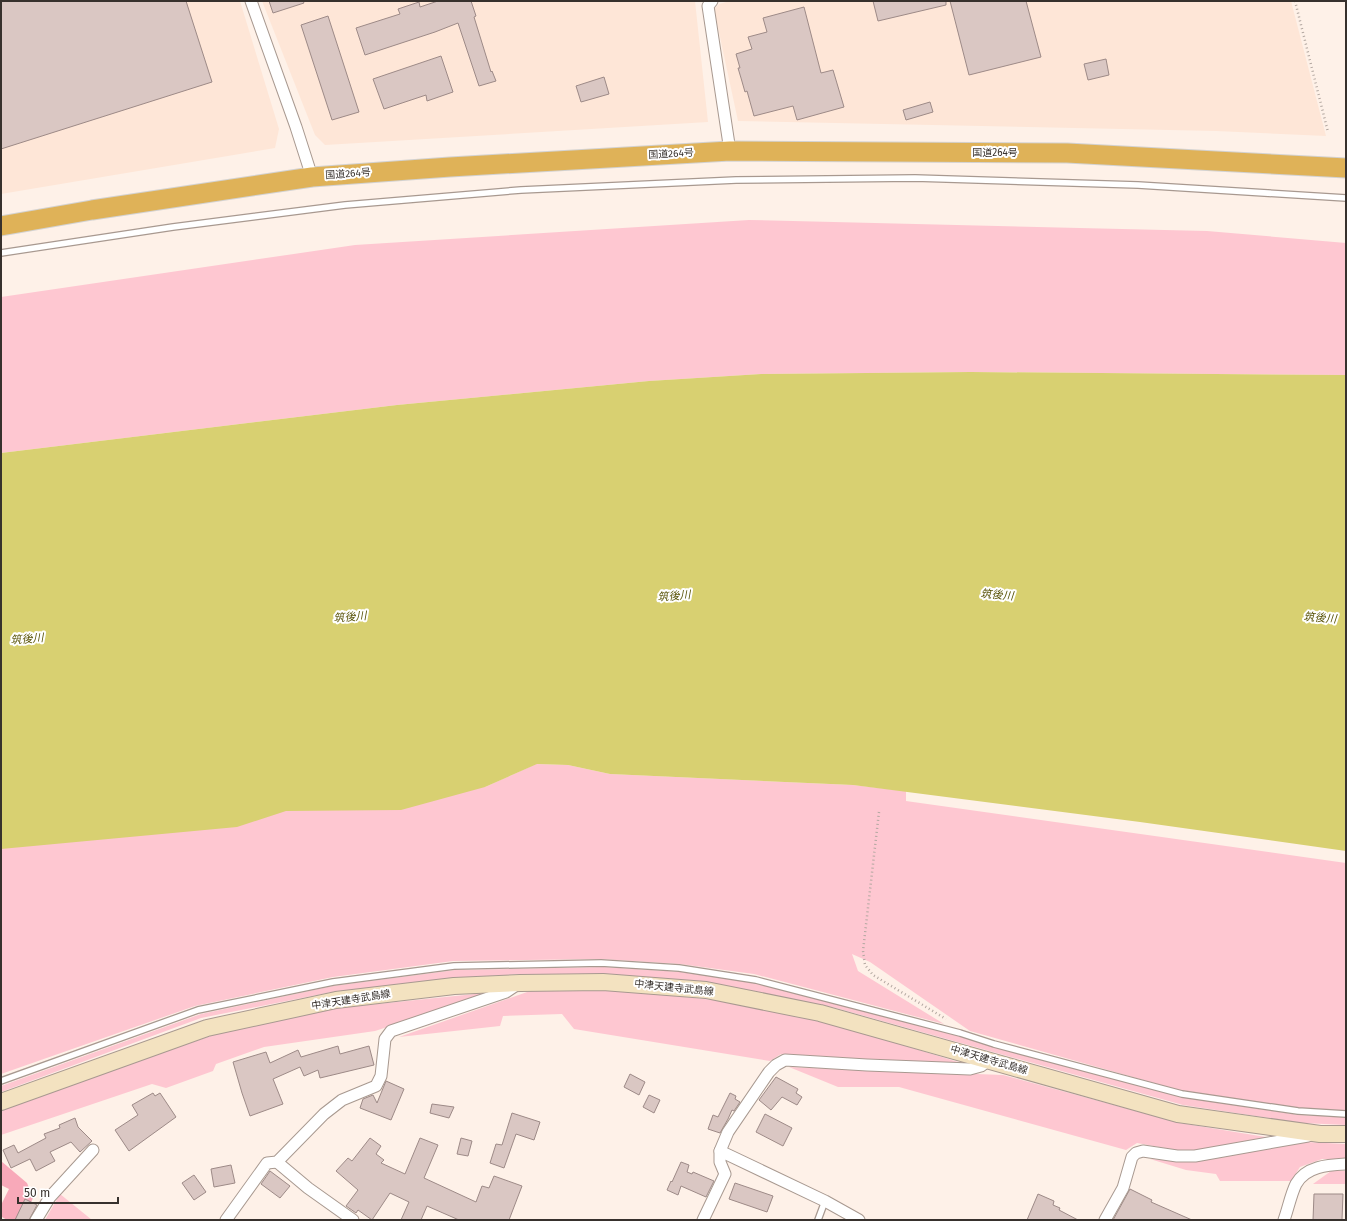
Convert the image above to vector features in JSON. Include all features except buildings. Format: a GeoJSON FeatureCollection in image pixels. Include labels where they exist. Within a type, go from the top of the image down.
{"type":"FeatureCollection","features":[{"type":"Feature","properties":{"kind":"highway","name":"国道264号"},"geometry":{"type":"LineString","coordinates":[[1,226],[92,210],[312,177],[730,151],[1067,153],[1346,168]]}},
{"type":"Feature","properties":{"kind":"main road","name":"中津天建寺武島線"},"geometry":{"type":"LineString","coordinates":[[1,1102],[207,1028],[336,1000],[454,986],[520,983],[603,982],[706,990],[820,1013],[1178,1114],[1320,1134],[1346,1134]]}},
{"type":"Feature","properties":{"kind":"street"},"geometry":{"type":"LineString","coordinates":[[251,1],[296,127],[312,177]]}},
{"type":"Feature","properties":{"kind":"street"},"geometry":{"type":"LineString","coordinates":[[712,1],[708,6],[730,151]]}},
{"type":"Feature","properties":{"kind":"street"},"geometry":{"type":"LineString","coordinates":[[226,1220],[268,1163],[277,1162],[324,1114],[342,1100],[376,1086],[381,1076],[385,1039],[391,1031],[506,992],[520,983]]}},
{"type":"Feature","properties":{"kind":"street"},"geometry":{"type":"LineString","coordinates":[[703,1220],[725,1174],[720,1162],[720,1151],[728,1132],[769,1072],[776,1065],[785,1060],[970,1069],[981,1066],[989,1060]]}},
{"type":"Feature","properties":{"kind":"street"},"geometry":{"type":"LineString","coordinates":[[1105,1220],[1123,1188],[1132,1157],[1136,1153],[1143,1151],[1177,1156],[1195,1156],[1320,1134]]}},
{"type":"Feature","properties":{"kind":"street"},"geometry":{"type":"LineString","coordinates":[[36,1220],[50,1197],[93,1150]]}},
{"type":"Feature","properties":{"kind":"street"},"geometry":{"type":"LineString","coordinates":[[720,1151],[825,1201],[859,1220]]}},
{"type":"Feature","properties":{"kind":"street"},"geometry":{"type":"LineString","coordinates":[[277,1162],[308,1188],[353,1220]]}},
{"type":"Feature","properties":{"kind":"street"},"geometry":{"type":"LineString","coordinates":[[1284,1220],[1296,1184],[1306,1173],[1316,1167],[1346,1164]]}},
{"type":"Feature","properties":{"kind":"lane"},"geometry":{"type":"LineString","coordinates":[[1,253],[173,227],[345,205],[521,190],[728,180],[923,178],[1138,185],[1346,198]]}},
{"type":"Feature","properties":{"kind":"lane"},"geometry":{"type":"LineString","coordinates":[[1,1081],[198,1010],[333,982],[454,966],[601,963],[679,968],[756,980],[960,1032],[994,1044],[1182,1094],[1298,1112],[1346,1114]]}},
{"type":"Feature","properties":{"kind":"lane"},"geometry":{"type":"LineString","coordinates":[[818,1220],[825,1201]]}},
{"type":"Feature","properties":{"kind":"path"},"geometry":{"type":"LineString","coordinates":[[1295,1],[1328,132]]}},
{"type":"Feature","properties":{"kind":"path"},"geometry":{"type":"LineString","coordinates":[[879,812],[863,951],[865,965],[873,975],[944,1018],[960,1032]]}},
{"type":"Feature","properties":{"kind":"shaded area"},"geometry":{"type":"Polygon","coordinates":[[[1,1],[240,1],[279,129],[275,148],[1,194],[1,1]]]}},
{"type":"Feature","properties":{"kind":"shaded area"},"geometry":{"type":"Polygon","coordinates":[[[262,1],[695,1],[708,122],[325,145],[315,135],[262,1]]]}},
{"type":"Feature","properties":{"kind":"shaded area"},"geometry":{"type":"Polygon","coordinates":[[[730,1],[1291,1],[1326,136],[1216,131],[738,121],[714,9],[719,4],[730,1]]]}},
{"type":"Feature","properties":{"kind":"shaded area"},"geometry":{"type":"Polygon","coordinates":[[[749,220],[1207,231],[1346,243],[1346,375],[971,372],[761,374],[649,381],[397,405],[1,453],[1,297],[355,245],[749,220]]]}},
{"type":"Feature","properties":{"kind":"shaded area"},"geometry":{"type":"Polygon","coordinates":[[[536,764],[568,765],[610,774],[853,785],[906,791],[906,801],[1346,863],[1346,1111],[1297,1108],[1182,1091],[970,1031],[870,962],[852,954],[858,971],[944,1024],[754,974],[680,964],[601,959],[453,961],[333,977],[195,1006],[1,1074],[1,839],[306,786],[485,787],[536,764]]]}},
{"type":"Feature","properties":{"kind":"shaded area"},"geometry":{"type":"Polygon","coordinates":[[[604,967],[681,972],[757,983],[962,1036],[1182,1097],[1299,1115],[1346,1117],[1346,1125],[1302,1123],[1183,1105],[836,1008],[721,985],[604,974],[520,974],[446,979],[332,992],[201,1018],[1,1092],[1,1086],[201,1014],[333,986],[455,970],[604,967]]]}},
{"type":"Feature","properties":{"kind":"shaded area"},"geometry":{"type":"Polygon","coordinates":[[[614,990],[714,1000],[827,1022],[968,1065],[781,1054],[770,1061],[574,1029],[562,1014],[503,1016],[500,1026],[399,1037],[530,991],[614,990]]]}},
{"type":"Feature","properties":{"kind":"shaded area"},"geometry":{"type":"Polygon","coordinates":[[[494,992],[375,1031],[264,1047],[216,1064],[213,1071],[166,1088],[152,1084],[1,1135],[2,1109],[216,1034],[338,1008],[494,992]]]}},
{"type":"Feature","properties":{"kind":"shaded area"},"geometry":{"type":"Polygon","coordinates":[[[789,1067],[1003,1075],[1180,1123],[1272,1138],[1192,1153],[1137,1143],[1126,1150],[899,1087],[838,1087],[789,1067]]]}},
{"type":"Feature","properties":{"kind":"shaded area"},"geometry":{"type":"Polygon","coordinates":[[[1306,1142],[1346,1144],[1346,1159],[1322,1159],[1300,1167],[1291,1181],[1220,1181],[1216,1174],[1186,1170],[1150,1159],[1193,1162],[1306,1142]]]}},
{"type":"Feature","properties":{"kind":"shaded area"},"geometry":{"type":"Polygon","coordinates":[[[1,1161],[27,1183],[33,1198],[23,1220],[7,1220],[2,1217],[1,1218],[1,1205],[9,1189],[1,1185],[1,1161]]]}},
{"type":"Feature","properties":{"kind":"shaded area"},"geometry":{"type":"Polygon","coordinates":[[[1331,1171],[1346,1171],[1346,1184],[1313,1184],[1331,1171]]]}},
{"type":"Feature","properties":{"kind":"shaded area"},"geometry":{"type":"Polygon","coordinates":[[[60,1194],[92,1220],[45,1220],[60,1194]]]}},
{"type":"Feature","properties":{"kind":"water","name":"筑後川"},"geometry":{"type":"Polygon","coordinates":[[[971,372],[1346,375],[1346,851],[1140,822],[853,785],[610,774],[568,765],[537,764],[485,787],[401,810],[286,811],[237,827],[1,849],[1,453],[397,405],[649,381],[761,374],[971,372]]]}}]}
